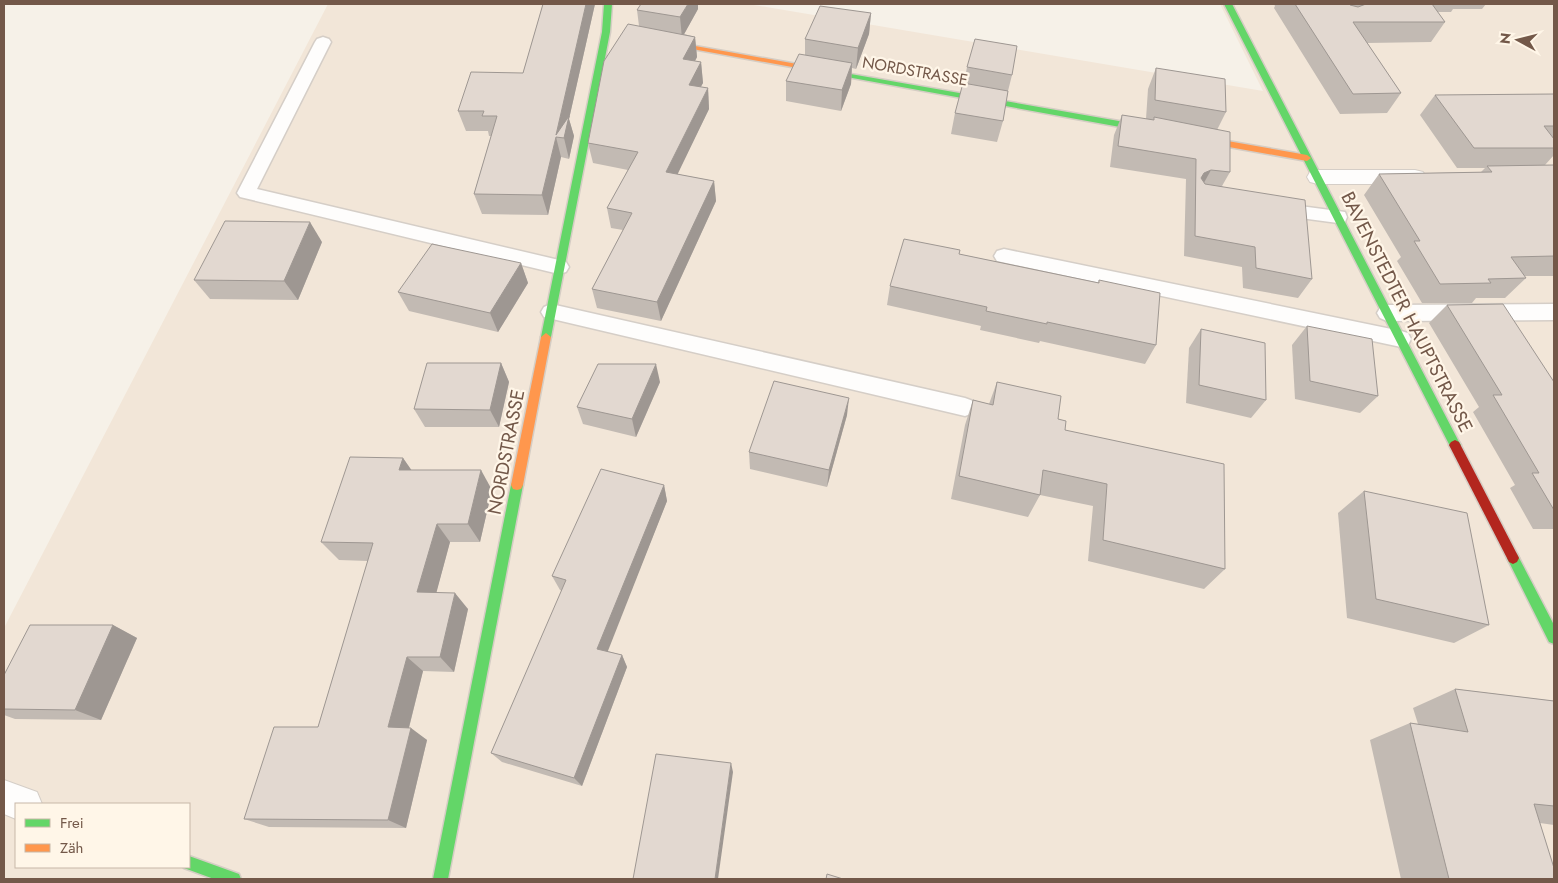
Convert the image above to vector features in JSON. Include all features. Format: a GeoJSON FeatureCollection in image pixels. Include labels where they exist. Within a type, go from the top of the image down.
{"type":"FeatureCollection","features":[{"type":"Feature","properties":{"kind":"street","name":"NORDSTRASSE"},"geometry":{"type":"LineString","coordinates":[[440,879],[559,267],[610,33],[608,4]]}},
{"type":"Feature","properties":{"kind":"street","name":"BAVENSTEDTER HAUPTSTRASSE"},"geometry":{"type":"LineString","coordinates":[[1228,4],[1554,638]]}},
{"type":"Feature","properties":{"kind":"street","name":"NORDSTRASSE"},"geometry":{"type":"LineString","coordinates":[[644,39],[1174,134],[1313,167]]}},
{"type":"Feature","properties":{"kind":"street"},"geometry":{"type":"LineString","coordinates":[[1313,167],[1434,177]]}},
{"type":"Feature","properties":{"kind":"street"},"geometry":{"type":"LineString","coordinates":[[4,796],[22,803]]}},
{"type":"Feature","properties":{"kind":"street"},"geometry":{"type":"LineString","coordinates":[[190,863],[234,879]]}},
{"type":"Feature","properties":{"kind":"lane"},"geometry":{"type":"LineString","coordinates":[[323,42],[246,193],[559,267]]}},
{"type":"Feature","properties":{"kind":"lane"},"geometry":{"type":"LineString","coordinates":[[1255,206],[1338,217]]}},
{"type":"Feature","properties":{"kind":"lane"},"geometry":{"type":"LineString","coordinates":[[1004,256],[1401,338]]}},
{"type":"Feature","properties":{"kind":"lane"},"geometry":{"type":"LineString","coordinates":[[551,312],[965,407]]}},
{"type":"Feature","properties":{"kind":"lane"},"geometry":{"type":"LineString","coordinates":[[1387,313],[1554,312]]}},
{"type":"Feature","properties":{"kind":"shaded area"},"geometry":{"type":"Polygon","coordinates":[[[328,4],[748,4],[1263,91],[1220,4],[1554,4],[1554,879],[4,879],[4,628],[328,4]]]}},
{"type":"Feature","properties":{"kind":"building"},"geometry":{"type":"Polygon","coordinates":[[[543,4],[586,4],[556,135],[569,116],[564,138],[556,137],[542,195],[474,194],[497,116],[482,116],[484,111],[458,111],[471,72],[523,73],[543,4]]]}},
{"type":"Feature","properties":{"kind":"building"},"geometry":{"type":"Polygon","coordinates":[[[641,4],[688,4],[680,17],[637,10],[641,4]]]}},
{"type":"Feature","properties":{"kind":"building"},"geometry":{"type":"Polygon","coordinates":[[[1295,4],[1350,4],[1358,7],[1366,4],[1432,4],[1445,22],[1353,22],[1401,93],[1353,94],[1295,4]]]}},
{"type":"Feature","properties":{"kind":"building"},"geometry":{"type":"Polygon","coordinates":[[[820,6],[871,13],[858,48],[805,39],[820,6]]]}},
{"type":"Feature","properties":{"kind":"building"},"geometry":{"type":"Polygon","coordinates":[[[628,24],[695,37],[683,59],[701,62],[689,85],[708,88],[666,172],[714,181],[657,302],[592,289],[632,213],[607,208],[638,152],[588,143],[604,61],[628,24]]]}},
{"type":"Feature","properties":{"kind":"building"},"geometry":{"type":"Polygon","coordinates":[[[975,39],[1017,46],[1012,75],[967,67],[975,39]]]}},
{"type":"Feature","properties":{"kind":"building"},"geometry":{"type":"Polygon","coordinates":[[[799,54],[852,63],[842,90],[786,81],[799,54]]]}},
{"type":"Feature","properties":{"kind":"building"},"geometry":{"type":"Polygon","coordinates":[[[1156,68],[1225,79],[1226,112],[1155,100],[1156,68]]]}},
{"type":"Feature","properties":{"kind":"building"},"geometry":{"type":"Polygon","coordinates":[[[963,83],[1008,91],[1003,121],[955,113],[963,83]]]}},
{"type":"Feature","properties":{"kind":"building"},"geometry":{"type":"Polygon","coordinates":[[[1554,94],[1554,126],[1544,126],[1554,139],[1554,148],[1474,148],[1435,95],[1554,94]]]}},
{"type":"Feature","properties":{"kind":"building"},"geometry":{"type":"Polygon","coordinates":[[[1122,115],[1154,120],[1154,117],[1230,132],[1230,172],[1211,170],[1204,173],[1201,178],[1205,184],[1305,200],[1312,279],[1256,268],[1255,247],[1195,236],[1196,159],[1118,146],[1122,115]]]}},
{"type":"Feature","properties":{"kind":"building"},"geometry":{"type":"Polygon","coordinates":[[[1554,165],[1554,256],[1511,257],[1526,278],[1488,279],[1491,283],[1440,284],[1414,241],[1420,241],[1379,174],[1492,172],[1487,166],[1554,165]]]}},
{"type":"Feature","properties":{"kind":"building"},"geometry":{"type":"Polygon","coordinates":[[[225,221],[310,222],[284,281],[194,280],[225,221]]]}},
{"type":"Feature","properties":{"kind":"building"},"geometry":{"type":"Polygon","coordinates":[[[904,239],[960,250],[959,254],[1099,283],[1099,280],[1160,293],[1156,345],[986,311],[987,307],[890,286],[904,239]]]}},
{"type":"Feature","properties":{"kind":"building"},"geometry":{"type":"Polygon","coordinates":[[[432,244],[521,263],[490,313],[398,292],[432,244]]]}},
{"type":"Feature","properties":{"kind":"building"},"geometry":{"type":"Polygon","coordinates":[[[1503,304],[1554,382],[1554,510],[1532,473],[1539,473],[1493,395],[1502,395],[1447,305],[1503,304]]]}},
{"type":"Feature","properties":{"kind":"building"},"geometry":{"type":"Polygon","coordinates":[[[1307,326],[1372,339],[1378,396],[1310,381],[1307,326]]]}},
{"type":"Feature","properties":{"kind":"building"},"geometry":{"type":"Polygon","coordinates":[[[1201,329],[1265,343],[1266,400],[1199,385],[1201,329]]]}},
{"type":"Feature","properties":{"kind":"building"},"geometry":{"type":"Polygon","coordinates":[[[427,363],[501,363],[490,410],[414,409],[427,363]]]}},
{"type":"Feature","properties":{"kind":"building"},"geometry":{"type":"Polygon","coordinates":[[[598,364],[656,364],[632,419],[577,407],[598,364]]]}},
{"type":"Feature","properties":{"kind":"building"},"geometry":{"type":"Polygon","coordinates":[[[774,381],[849,398],[829,470],[749,452],[774,381]]]}},
{"type":"Feature","properties":{"kind":"building"},"geometry":{"type":"Polygon","coordinates":[[[997,382],[1061,396],[1058,419],[1066,421],[1065,430],[1224,464],[1225,569],[1103,540],[1107,484],[1043,470],[1040,495],[959,476],[973,400],[993,405],[997,382]]]}},
{"type":"Feature","properties":{"kind":"building"},"geometry":{"type":"Polygon","coordinates":[[[350,457],[403,458],[399,470],[481,470],[468,524],[437,524],[417,592],[455,593],[440,657],[407,657],[388,727],[411,728],[388,820],[244,819],[274,727],[318,727],[373,543],[321,542],[350,457]]]}},
{"type":"Feature","properties":{"kind":"building"},"geometry":{"type":"Polygon","coordinates":[[[601,469],[664,485],[597,649],[622,655],[574,778],[491,753],[566,580],[552,576],[601,469]]]}},
{"type":"Feature","properties":{"kind":"building"},"geometry":{"type":"Polygon","coordinates":[[[1364,491],[1467,513],[1489,625],[1376,599],[1364,491]]]}},
{"type":"Feature","properties":{"kind":"building"},"geometry":{"type":"Polygon","coordinates":[[[30,625],[113,625],[75,710],[4,709],[4,675],[30,625]]]}},
{"type":"Feature","properties":{"kind":"building"},"geometry":{"type":"Polygon","coordinates":[[[1455,689],[1554,701],[1554,806],[1534,804],[1554,868],[1554,879],[1449,879],[1410,723],[1468,732],[1455,689]]]}},
{"type":"Feature","properties":{"kind":"building"},"geometry":{"type":"Polygon","coordinates":[[[656,754],[731,763],[715,879],[633,879],[656,754]]]}},
{"type":"Feature","properties":{"kind":"building"},"geometry":{"type":"Polygon","coordinates":[[[827,874],[843,879],[826,879],[827,874]]]}},
{"type":"Feature","properties":{"kind":"traffic: fast"},"geometry":{"type":"LineString","coordinates":[[546,337],[606,32],[608,4]]}},
{"type":"Feature","properties":{"kind":"traffic: fast"},"geometry":{"type":"LineString","coordinates":[[1228,4],[1455,445]]}},
{"type":"Feature","properties":{"kind":"traffic: fast"},"geometry":{"type":"LineString","coordinates":[[825,71],[1153,130]]}},
{"type":"Feature","properties":{"kind":"traffic: fast"},"geometry":{"type":"LineString","coordinates":[[440,879],[517,485]]}},
{"type":"Feature","properties":{"kind":"traffic: fast"},"geometry":{"type":"LineString","coordinates":[[1513,558],[1554,638]]}},
{"type":"Feature","properties":{"kind":"traffic: fast"},"geometry":{"type":"LineString","coordinates":[[190,863],[234,879]]}},
{"type":"Feature","properties":{"kind":"traffic: slow"},"geometry":{"type":"LineString","coordinates":[[659,41],[825,71]]}},
{"type":"Feature","properties":{"kind":"traffic: slow"},"geometry":{"type":"LineString","coordinates":[[1193,138],[1307,158]]}},
{"type":"Feature","properties":{"kind":"traffic: slow"},"geometry":{"type":"LineString","coordinates":[[517,485],[546,337]]}},
{"type":"Feature","properties":{"kind":"traffic: jam"},"geometry":{"type":"LineString","coordinates":[[1455,445],[1513,558]]}}]}
